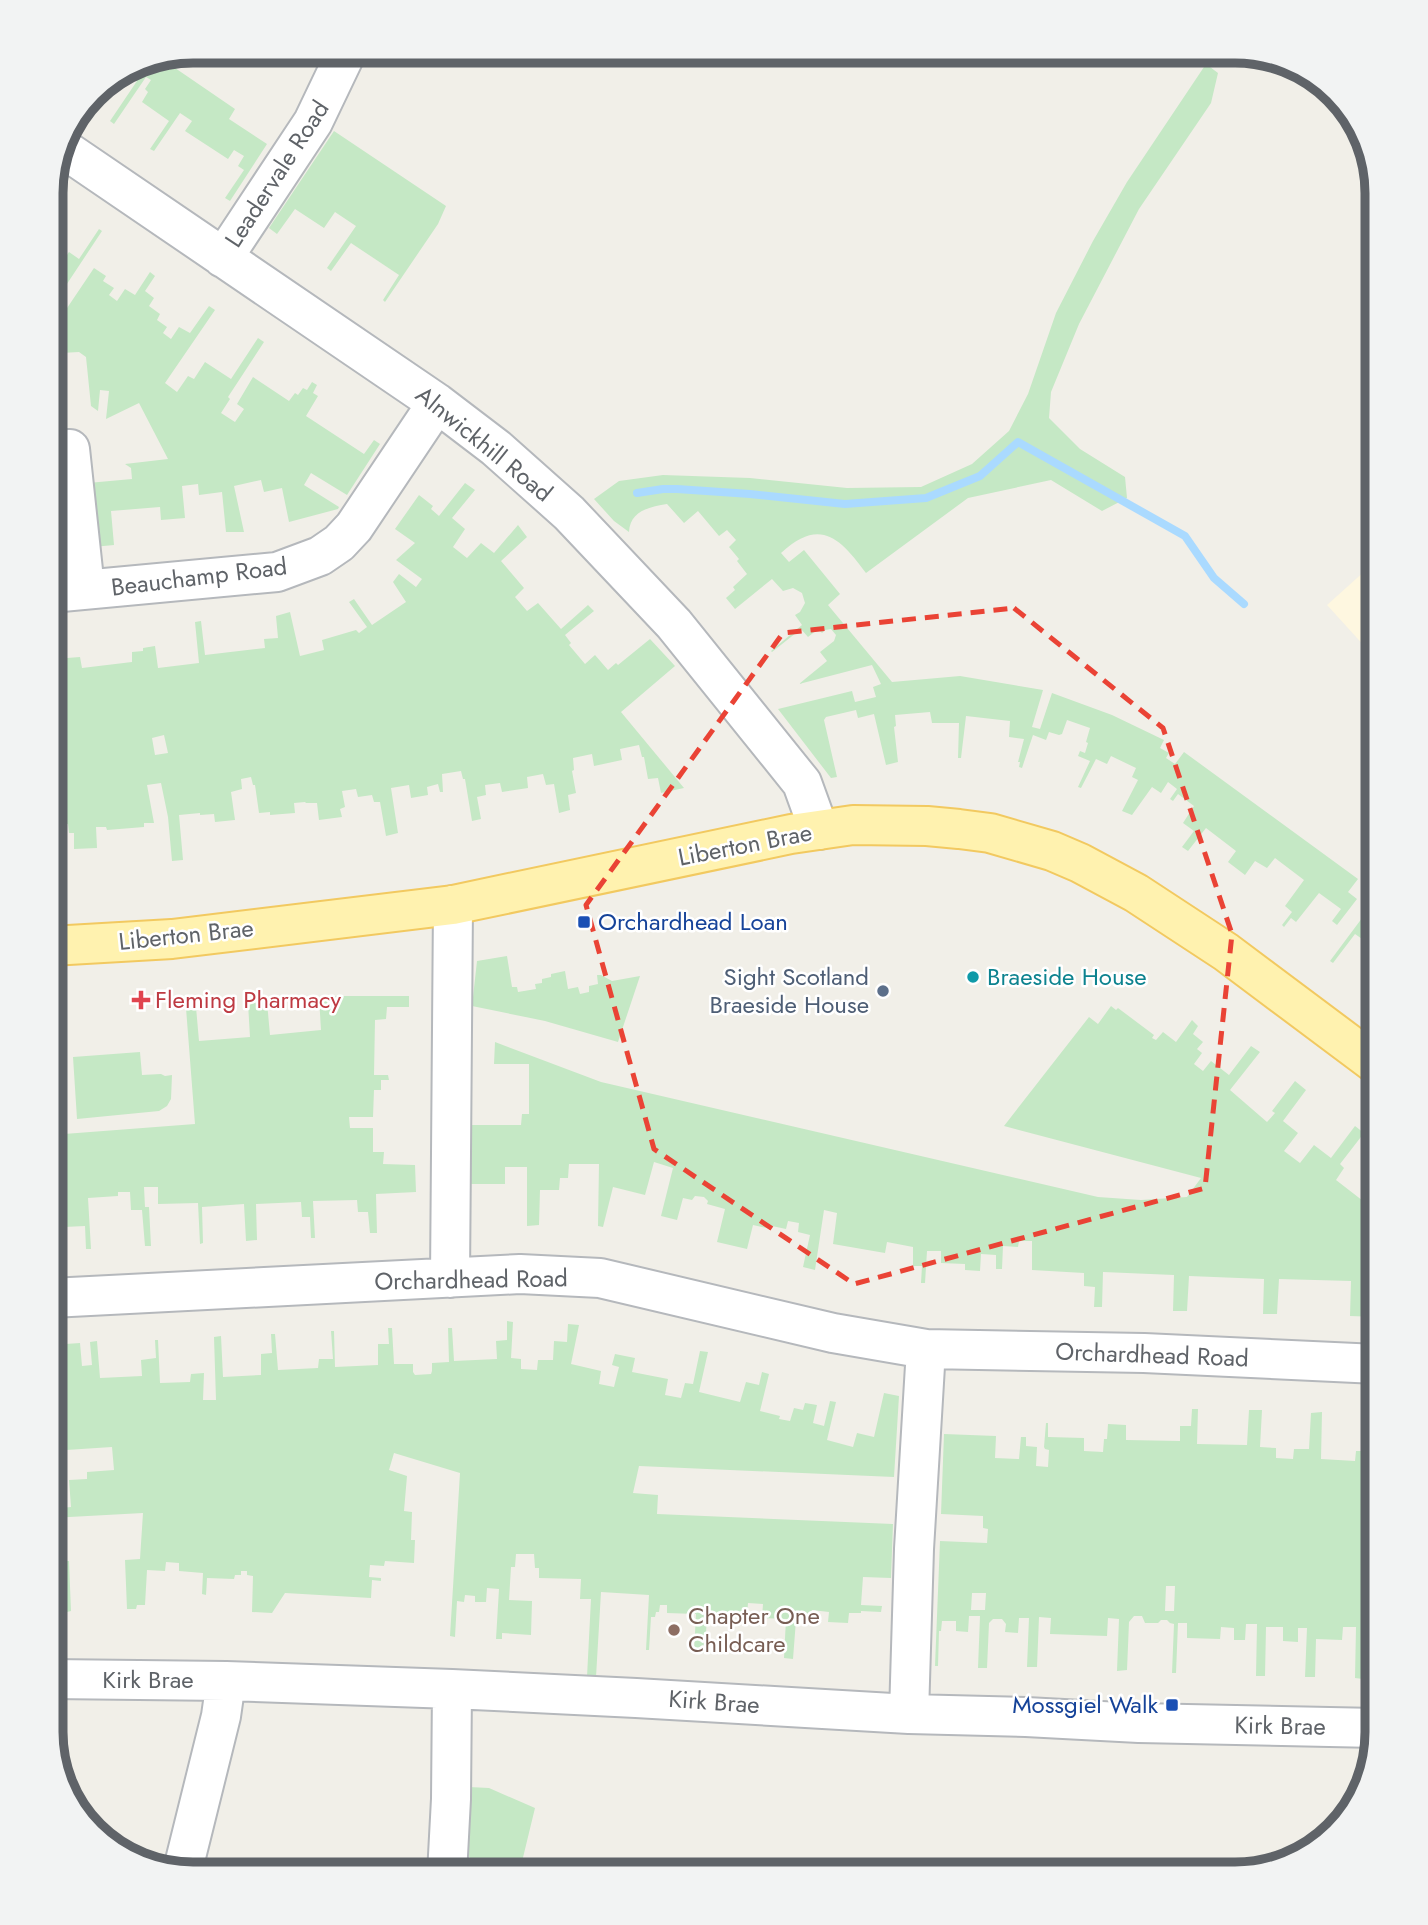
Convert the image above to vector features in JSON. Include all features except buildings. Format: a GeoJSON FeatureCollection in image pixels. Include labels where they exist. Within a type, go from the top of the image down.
{"type":"FeatureCollection","features":[{"type":"Feature","properties":{"kind":"main road","name":"Liberton Brae"},"geometry":{"type":"LineString","coordinates":[[63,945],[172,939],[453,905],[791,834],[853,825],[938,827],[990,833],[1052,851],[1113,879],[1226,952],[1365,1056]]}},
{"type":"Feature","properties":{"kind":"street","name":"Leadervale Road"},"geometry":{"type":"LineString","coordinates":[[223,258],[313,122],[342,63]]}},
{"type":"Feature","properties":{"kind":"street","name":"Alnwickhill Road"},"geometry":{"type":"LineString","coordinates":[[69,153],[437,403],[496,448],[569,513],[674,624],[802,783],[819,830]]}},
{"type":"Feature","properties":{"kind":"street","name":"Beauchamp Road"},"geometry":{"type":"LineString","coordinates":[[68,591],[277,572],[320,556],[354,527],[437,403]]}},
{"type":"Feature","properties":{"kind":"street"},"geometry":{"type":"LineString","coordinates":[[68,591],[70,449]]}},
{"type":"Feature","properties":{"kind":"street"},"geometry":{"type":"LineString","coordinates":[[450,1278],[453,905]]}},
{"type":"Feature","properties":{"kind":"street","name":"Orchardhead Road"},"geometry":{"type":"LineString","coordinates":[[63,1297],[520,1274],[600,1278],[833,1333],[926,1349],[1144,1353],[1365,1363]]}},
{"type":"Feature","properties":{"kind":"street"},"geometry":{"type":"LineString","coordinates":[[909,1714],[915,1537],[926,1349]]}},
{"type":"Feature","properties":{"kind":"street","name":"Kirk Brae"},"geometry":{"type":"LineString","coordinates":[[63,1679],[226,1681],[452,1689],[909,1714],[1365,1728]]}},
{"type":"Feature","properties":{"kind":"street"},"geometry":{"type":"LineString","coordinates":[[185,1862],[221,1716],[226,1681]]}},
{"type":"Feature","properties":{"kind":"street"},"geometry":{"type":"LineString","coordinates":[[448,1862],[452,1689]]}},
{"type":"Feature","properties":{"kind":"highlighted area"},"geometry":{"type":"Polygon","coordinates":[[[1014,608],[1163,728],[1232,934],[1205,1188],[854,1284],[654,1149],[586,905],[783,633],[1014,608]]]}},
{"type":"Feature","properties":{"kind":"shaded area"},"geometry":{"type":"Polygon","coordinates":[[[1365,571],[1365,647],[1327,605],[1365,571]]]}},
{"type":"Feature","properties":{"kind":"green space"},"geometry":{"type":"Polygon","coordinates":[[[1206,64],[1218,73],[1211,103],[1139,209],[1079,324],[1051,392],[1049,418],[1080,449],[1125,477],[1127,498],[1102,511],[1051,480],[968,498],[866,573],[847,550],[828,536],[807,536],[781,553],[789,562],[804,550],[840,594],[828,605],[892,682],[960,676],[1043,690],[1032,727],[1040,729],[1052,693],[1112,715],[1164,740],[1160,748],[1169,753],[1166,758],[1175,764],[1184,752],[1358,879],[1348,892],[1357,899],[1337,925],[1332,921],[1341,909],[1319,893],[1296,922],[1291,918],[1284,927],[1282,925],[1292,912],[1285,906],[1304,880],[1275,858],[1267,868],[1255,861],[1245,875],[1228,862],[1236,851],[1206,828],[1188,851],[1182,847],[1194,831],[1183,823],[1194,806],[1178,794],[1173,801],[1170,799],[1177,789],[1168,782],[1161,793],[1152,787],[1132,815],[1122,811],[1138,780],[1132,777],[1136,768],[1111,756],[1107,764],[1096,759],[1081,788],[1078,787],[1090,761],[1078,756],[1080,751],[1085,753],[1090,728],[1067,720],[1062,734],[1049,732],[1046,740],[1033,735],[1022,768],[1018,762],[1024,739],[1009,737],[1010,721],[966,716],[961,758],[958,758],[959,723],[932,723],[930,712],[895,715],[898,762],[886,765],[874,714],[858,718],[856,710],[826,717],[824,720],[837,777],[831,778],[778,709],[852,691],[855,702],[876,697],[873,687],[881,684],[872,665],[799,684],[827,661],[820,652],[834,641],[836,635],[831,629],[822,633],[818,629],[808,637],[801,629],[771,651],[802,625],[795,615],[805,603],[802,593],[793,588],[783,591],[772,579],[735,609],[726,598],[747,574],[729,547],[736,540],[727,530],[719,536],[698,511],[684,523],[667,504],[642,511],[633,519],[629,532],[614,521],[594,499],[619,481],[663,475],[750,478],[847,488],[921,487],[972,464],[1009,431],[1028,394],[1056,313],[1093,241],[1127,182],[1206,64]]]}},
{"type":"Feature","properties":{"kind":"green space"},"geometry":{"type":"Polygon","coordinates":[[[171,65],[235,109],[229,119],[267,144],[230,201],[225,198],[244,170],[238,166],[244,156],[234,150],[228,159],[185,131],[192,121],[180,113],[154,151],[150,149],[169,121],[142,102],[148,92],[145,89],[151,80],[146,77],[114,124],[110,121],[137,81],[133,78],[171,65]]]}},
{"type":"Feature","properties":{"kind":"green space"},"geometry":{"type":"Polygon","coordinates":[[[334,131],[446,206],[438,224],[385,302],[383,300],[399,275],[351,243],[331,271],[327,268],[356,226],[335,212],[324,228],[295,209],[277,234],[269,228],[334,131]]]}},
{"type":"Feature","properties":{"kind":"green space"},"geometry":{"type":"Polygon","coordinates":[[[99,229],[102,231],[63,290],[63,261],[69,252],[79,259],[99,229]]]}},
{"type":"Feature","properties":{"kind":"green space"},"geometry":{"type":"Polygon","coordinates":[[[94,268],[106,276],[103,281],[114,288],[109,295],[117,301],[125,289],[135,295],[150,272],[155,276],[145,291],[154,298],[149,306],[160,314],[157,320],[167,327],[163,333],[171,339],[179,327],[190,333],[209,306],[215,310],[165,383],[177,392],[188,376],[194,379],[205,362],[231,379],[258,338],[264,342],[228,397],[230,399],[221,413],[235,422],[244,409],[237,404],[253,377],[289,401],[303,388],[307,390],[312,382],[317,385],[313,393],[318,396],[306,416],[364,454],[374,440],[380,444],[347,495],[311,473],[304,485],[339,507],[338,509],[289,522],[282,488],[264,492],[261,480],[234,486],[244,532],[226,532],[222,492],[199,495],[198,484],[182,486],[185,518],[161,520],[160,507],[111,511],[114,545],[93,547],[88,483],[132,479],[131,468],[125,464],[168,459],[139,403],[106,419],[109,391],[100,390],[98,411],[91,406],[86,357],[79,352],[63,353],[63,314],[94,268]]]}},
{"type":"Feature","properties":{"kind":"green space"},"geometry":{"type":"Polygon","coordinates":[[[465,483],[475,490],[452,518],[465,529],[453,547],[467,558],[481,543],[494,553],[518,525],[527,537],[501,561],[524,588],[515,597],[527,611],[538,603],[561,629],[588,605],[594,611],[565,635],[571,643],[569,645],[585,664],[595,655],[608,670],[650,639],[675,666],[621,712],[684,788],[661,793],[658,778],[648,779],[639,745],[620,749],[622,760],[594,766],[592,754],[573,758],[572,771],[576,793],[568,795],[570,810],[559,813],[554,784],[546,785],[543,774],[527,777],[528,788],[502,792],[500,783],[485,785],[486,795],[477,797],[481,819],[472,821],[465,779],[461,771],[442,774],[443,792],[440,792],[438,784],[427,787],[428,795],[411,798],[409,785],[391,788],[398,833],[386,836],[380,802],[374,802],[372,795],[358,797],[356,789],[342,791],[345,807],[340,809],[342,817],[319,820],[317,803],[305,802],[294,803],[295,813],[270,815],[270,812],[259,813],[255,785],[251,777],[241,779],[242,789],[231,792],[235,820],[215,822],[214,814],[179,815],[183,860],[172,861],[168,817],[161,783],[147,785],[154,823],[144,823],[144,827],[107,830],[106,827],[96,827],[97,848],[74,849],[74,833],[69,833],[68,824],[63,824],[63,682],[67,681],[63,636],[67,658],[80,657],[82,668],[132,662],[132,652],[155,646],[158,668],[199,663],[195,622],[201,621],[205,655],[265,648],[264,639],[278,638],[276,616],[290,612],[300,656],[324,650],[322,640],[356,630],[359,633],[367,627],[349,602],[354,599],[372,625],[406,602],[393,582],[399,574],[416,587],[422,579],[396,560],[415,543],[395,529],[419,495],[433,506],[431,509],[439,516],[465,483]],[[164,735],[152,738],[155,755],[168,753],[164,735]]]}},
{"type":"Feature","properties":{"kind":"green space"},"geometry":{"type":"Polygon","coordinates":[[[63,502],[69,548],[63,549],[63,502]]]}},
{"type":"Feature","properties":{"kind":"green space"},"geometry":{"type":"Polygon","coordinates":[[[1365,914],[1365,941],[1355,934],[1333,963],[1330,961],[1365,914]]]}},
{"type":"Feature","properties":{"kind":"green space"},"geometry":{"type":"Polygon","coordinates":[[[507,956],[512,987],[517,987],[518,992],[536,989],[535,984],[542,983],[542,979],[565,971],[568,989],[578,987],[580,994],[589,992],[589,986],[598,984],[597,975],[612,981],[640,976],[618,1042],[545,1021],[472,1006],[477,961],[507,956]]]}},
{"type":"Feature","properties":{"kind":"green space"},"geometry":{"type":"Polygon","coordinates":[[[409,996],[409,1007],[387,1007],[386,1019],[375,1020],[374,1075],[388,1075],[389,1080],[381,1080],[381,1090],[374,1090],[373,1117],[349,1117],[350,1128],[373,1128],[373,1152],[384,1152],[383,1164],[415,1165],[416,1192],[376,1194],[377,1233],[370,1233],[368,1212],[358,1212],[357,1200],[313,1201],[315,1238],[311,1238],[310,1217],[302,1217],[301,1202],[256,1204],[257,1240],[246,1241],[244,1204],[202,1207],[203,1243],[200,1244],[198,1203],[158,1204],[158,1187],[144,1187],[145,1207],[149,1207],[151,1246],[145,1246],[142,1210],[131,1210],[130,1192],[118,1192],[118,1196],[88,1198],[91,1249],[86,1249],[85,1226],[64,1227],[63,1257],[63,1134],[195,1124],[186,1008],[196,1007],[199,1041],[250,1037],[248,1003],[267,1002],[270,1035],[321,1030],[319,997],[409,996]]]}},
{"type":"Feature","properties":{"kind":"green space"},"geometry":{"type":"Polygon","coordinates":[[[1111,1006],[1116,1010],[1118,1008],[1154,1035],[1152,1038],[1156,1040],[1163,1032],[1176,1042],[1192,1020],[1198,1026],[1193,1034],[1203,1042],[1197,1049],[1202,1053],[1194,1064],[1203,1071],[1211,1061],[1229,1075],[1251,1046],[1260,1052],[1230,1090],[1267,1122],[1295,1081],[1306,1090],[1283,1121],[1298,1133],[1284,1151],[1300,1163],[1314,1145],[1331,1158],[1355,1126],[1364,1133],[1340,1164],[1344,1168],[1336,1180],[1365,1202],[1365,1317],[1350,1316],[1351,1281],[1279,1279],[1277,1314],[1263,1314],[1264,1279],[1189,1276],[1187,1311],[1173,1311],[1174,1275],[1103,1272],[1102,1307],[1094,1307],[1095,1287],[1084,1286],[1084,1273],[1032,1270],[1032,1241],[1019,1241],[1018,1247],[1003,1246],[1002,1269],[996,1269],[996,1255],[981,1254],[980,1271],[965,1270],[965,1264],[941,1263],[941,1251],[927,1251],[925,1283],[921,1283],[922,1266],[913,1266],[913,1247],[887,1242],[885,1253],[833,1244],[837,1213],[824,1210],[815,1270],[803,1267],[810,1235],[798,1232],[799,1223],[788,1221],[786,1229],[753,1225],[747,1249],[717,1242],[725,1209],[707,1204],[708,1201],[704,1197],[695,1196],[692,1200],[683,1198],[677,1220],[661,1216],[673,1168],[654,1162],[645,1195],[613,1187],[603,1227],[598,1226],[599,1164],[569,1164],[568,1178],[560,1178],[559,1190],[540,1190],[539,1225],[527,1226],[527,1167],[505,1167],[505,1184],[467,1184],[468,1125],[521,1125],[522,1114],[529,1114],[529,1064],[494,1064],[495,1042],[601,1082],[1098,1197],[1141,1200],[1187,1197],[1201,1178],[1004,1126],[1089,1017],[1098,1024],[1111,1006]]]}},
{"type":"Feature","properties":{"kind":"green space"},"geometry":{"type":"Polygon","coordinates":[[[140,1052],[142,1075],[172,1075],[171,1099],[167,1106],[159,1111],[77,1119],[73,1057],[140,1052]]]}},
{"type":"Feature","properties":{"kind":"green space"},"geometry":{"type":"Polygon","coordinates":[[[507,1321],[513,1322],[511,1358],[521,1359],[521,1369],[537,1370],[538,1360],[553,1360],[554,1341],[567,1342],[568,1324],[579,1325],[571,1364],[601,1371],[599,1384],[614,1387],[619,1367],[612,1365],[615,1354],[635,1358],[632,1372],[668,1379],[665,1395],[681,1398],[685,1383],[693,1384],[700,1351],[708,1352],[699,1392],[740,1402],[746,1382],[759,1385],[762,1372],[769,1374],[760,1411],[790,1421],[794,1408],[803,1410],[805,1403],[817,1405],[813,1423],[824,1426],[830,1401],[836,1402],[827,1440],[853,1447],[857,1433],[874,1437],[884,1393],[899,1396],[894,1477],[639,1466],[633,1493],[658,1495],[657,1514],[893,1524],[891,1578],[863,1577],[861,1605],[882,1606],[881,1612],[849,1613],[848,1623],[828,1622],[829,1612],[812,1610],[811,1621],[796,1620],[793,1659],[784,1658],[786,1619],[762,1618],[763,1604],[748,1603],[747,1616],[707,1614],[705,1653],[694,1652],[696,1614],[667,1613],[667,1605],[660,1605],[659,1612],[656,1612],[655,1617],[651,1617],[649,1650],[646,1650],[649,1595],[601,1592],[596,1677],[587,1677],[591,1599],[580,1599],[581,1579],[539,1578],[534,1554],[516,1554],[515,1567],[511,1567],[509,1600],[532,1601],[531,1635],[502,1633],[502,1639],[496,1639],[499,1589],[487,1588],[486,1602],[475,1602],[475,1596],[465,1595],[464,1602],[457,1601],[455,1637],[450,1636],[460,1473],[394,1453],[389,1470],[407,1476],[404,1511],[412,1512],[414,1563],[385,1561],[384,1566],[370,1565],[369,1577],[381,1578],[381,1581],[372,1580],[371,1598],[285,1593],[272,1613],[252,1612],[253,1576],[247,1575],[247,1571],[241,1571],[241,1575],[235,1575],[234,1579],[207,1578],[206,1595],[202,1594],[203,1573],[179,1571],[179,1563],[166,1562],[165,1571],[147,1570],[145,1605],[127,1609],[125,1560],[140,1559],[143,1513],[63,1517],[63,1508],[71,1507],[69,1480],[87,1479],[87,1472],[114,1470],[112,1447],[63,1450],[63,1344],[80,1343],[82,1366],[92,1365],[90,1342],[97,1341],[100,1378],[142,1376],[141,1360],[156,1358],[155,1340],[158,1340],[160,1383],[190,1382],[191,1374],[204,1373],[203,1400],[216,1400],[214,1337],[221,1336],[223,1377],[261,1375],[261,1354],[272,1353],[271,1334],[275,1334],[278,1370],[318,1368],[319,1359],[333,1359],[331,1331],[334,1331],[335,1367],[378,1365],[378,1344],[389,1344],[388,1328],[392,1328],[394,1364],[413,1364],[415,1375],[431,1374],[432,1363],[449,1362],[448,1328],[452,1328],[454,1361],[497,1359],[496,1341],[507,1340],[507,1321]]]}},
{"type":"Feature","properties":{"kind":"green space"},"geometry":{"type":"Polygon","coordinates":[[[1192,1409],[1198,1409],[1197,1444],[1247,1445],[1249,1410],[1262,1410],[1260,1447],[1276,1448],[1276,1458],[1293,1459],[1294,1449],[1309,1449],[1311,1413],[1322,1412],[1321,1459],[1355,1461],[1356,1451],[1365,1451],[1363,1679],[1355,1678],[1356,1627],[1343,1627],[1342,1640],[1316,1639],[1315,1677],[1305,1677],[1307,1628],[1298,1628],[1298,1642],[1283,1641],[1283,1627],[1266,1627],[1265,1676],[1256,1676],[1257,1624],[1246,1624],[1245,1640],[1234,1640],[1234,1628],[1221,1627],[1220,1639],[1187,1638],[1187,1623],[1178,1623],[1176,1673],[1172,1673],[1174,1624],[1167,1620],[1145,1623],[1142,1616],[1134,1616],[1129,1622],[1127,1670],[1117,1671],[1119,1619],[1108,1618],[1107,1636],[1050,1634],[1051,1618],[1039,1617],[1037,1667],[1027,1667],[1029,1618],[1019,1618],[1018,1633],[1005,1632],[1006,1624],[1002,1619],[993,1619],[989,1623],[987,1668],[978,1668],[980,1616],[969,1616],[968,1632],[956,1631],[956,1621],[942,1621],[939,1631],[938,1666],[935,1666],[940,1541],[987,1543],[988,1529],[983,1528],[983,1516],[941,1514],[944,1434],[996,1436],[995,1458],[1019,1459],[1021,1437],[1026,1437],[1026,1446],[1037,1447],[1036,1466],[1048,1467],[1049,1450],[1044,1447],[1046,1423],[1048,1437],[1084,1438],[1084,1451],[1103,1452],[1108,1424],[1126,1425],[1126,1440],[1180,1441],[1180,1426],[1191,1426],[1192,1409]],[[1166,1586],[1165,1611],[1174,1611],[1175,1586],[1166,1586]],[[972,1593],[971,1610],[985,1610],[986,1593],[972,1593]]]}},
{"type":"Feature","properties":{"kind":"green space"},"geometry":{"type":"Polygon","coordinates":[[[63,1541],[66,1561],[69,1561],[71,1611],[63,1613],[63,1541]]]}},
{"type":"Feature","properties":{"kind":"green space"},"geometry":{"type":"Polygon","coordinates":[[[469,1787],[489,1788],[535,1808],[522,1862],[472,1862],[466,1850],[469,1787]]]}},
{"type":"Feature","properties":{"kind":"waterway"},"geometry":{"type":"LineString","coordinates":[[637,493],[677,489],[845,504],[926,498],[980,476],[1018,442],[1185,536],[1214,578],[1244,604]]}},
{"type":"Feature","properties":{"kind":"place","name":"Orchardhead Loan"},"geometry":{"type":"Point","coordinates":[584,922]}},
{"type":"Feature","properties":{"kind":"place","name":"Braeside House"},"geometry":{"type":"Point","coordinates":[973,977]}},
{"type":"Feature","properties":{"kind":"place","name":"Sight Scotland Braeside House"},"geometry":{"type":"Point","coordinates":[883,991]}},
{"type":"Feature","properties":{"kind":"place","name":"Fleming Pharmacy"},"geometry":{"type":"Point","coordinates":[141,1000]}},
{"type":"Feature","properties":{"kind":"place","name":"Chapter One Childcare"},"geometry":{"type":"Point","coordinates":[674,1630]}},
{"type":"Feature","properties":{"kind":"place","name":"Mossgiel Walk"},"geometry":{"type":"Point","coordinates":[1172,1705]}}]}
